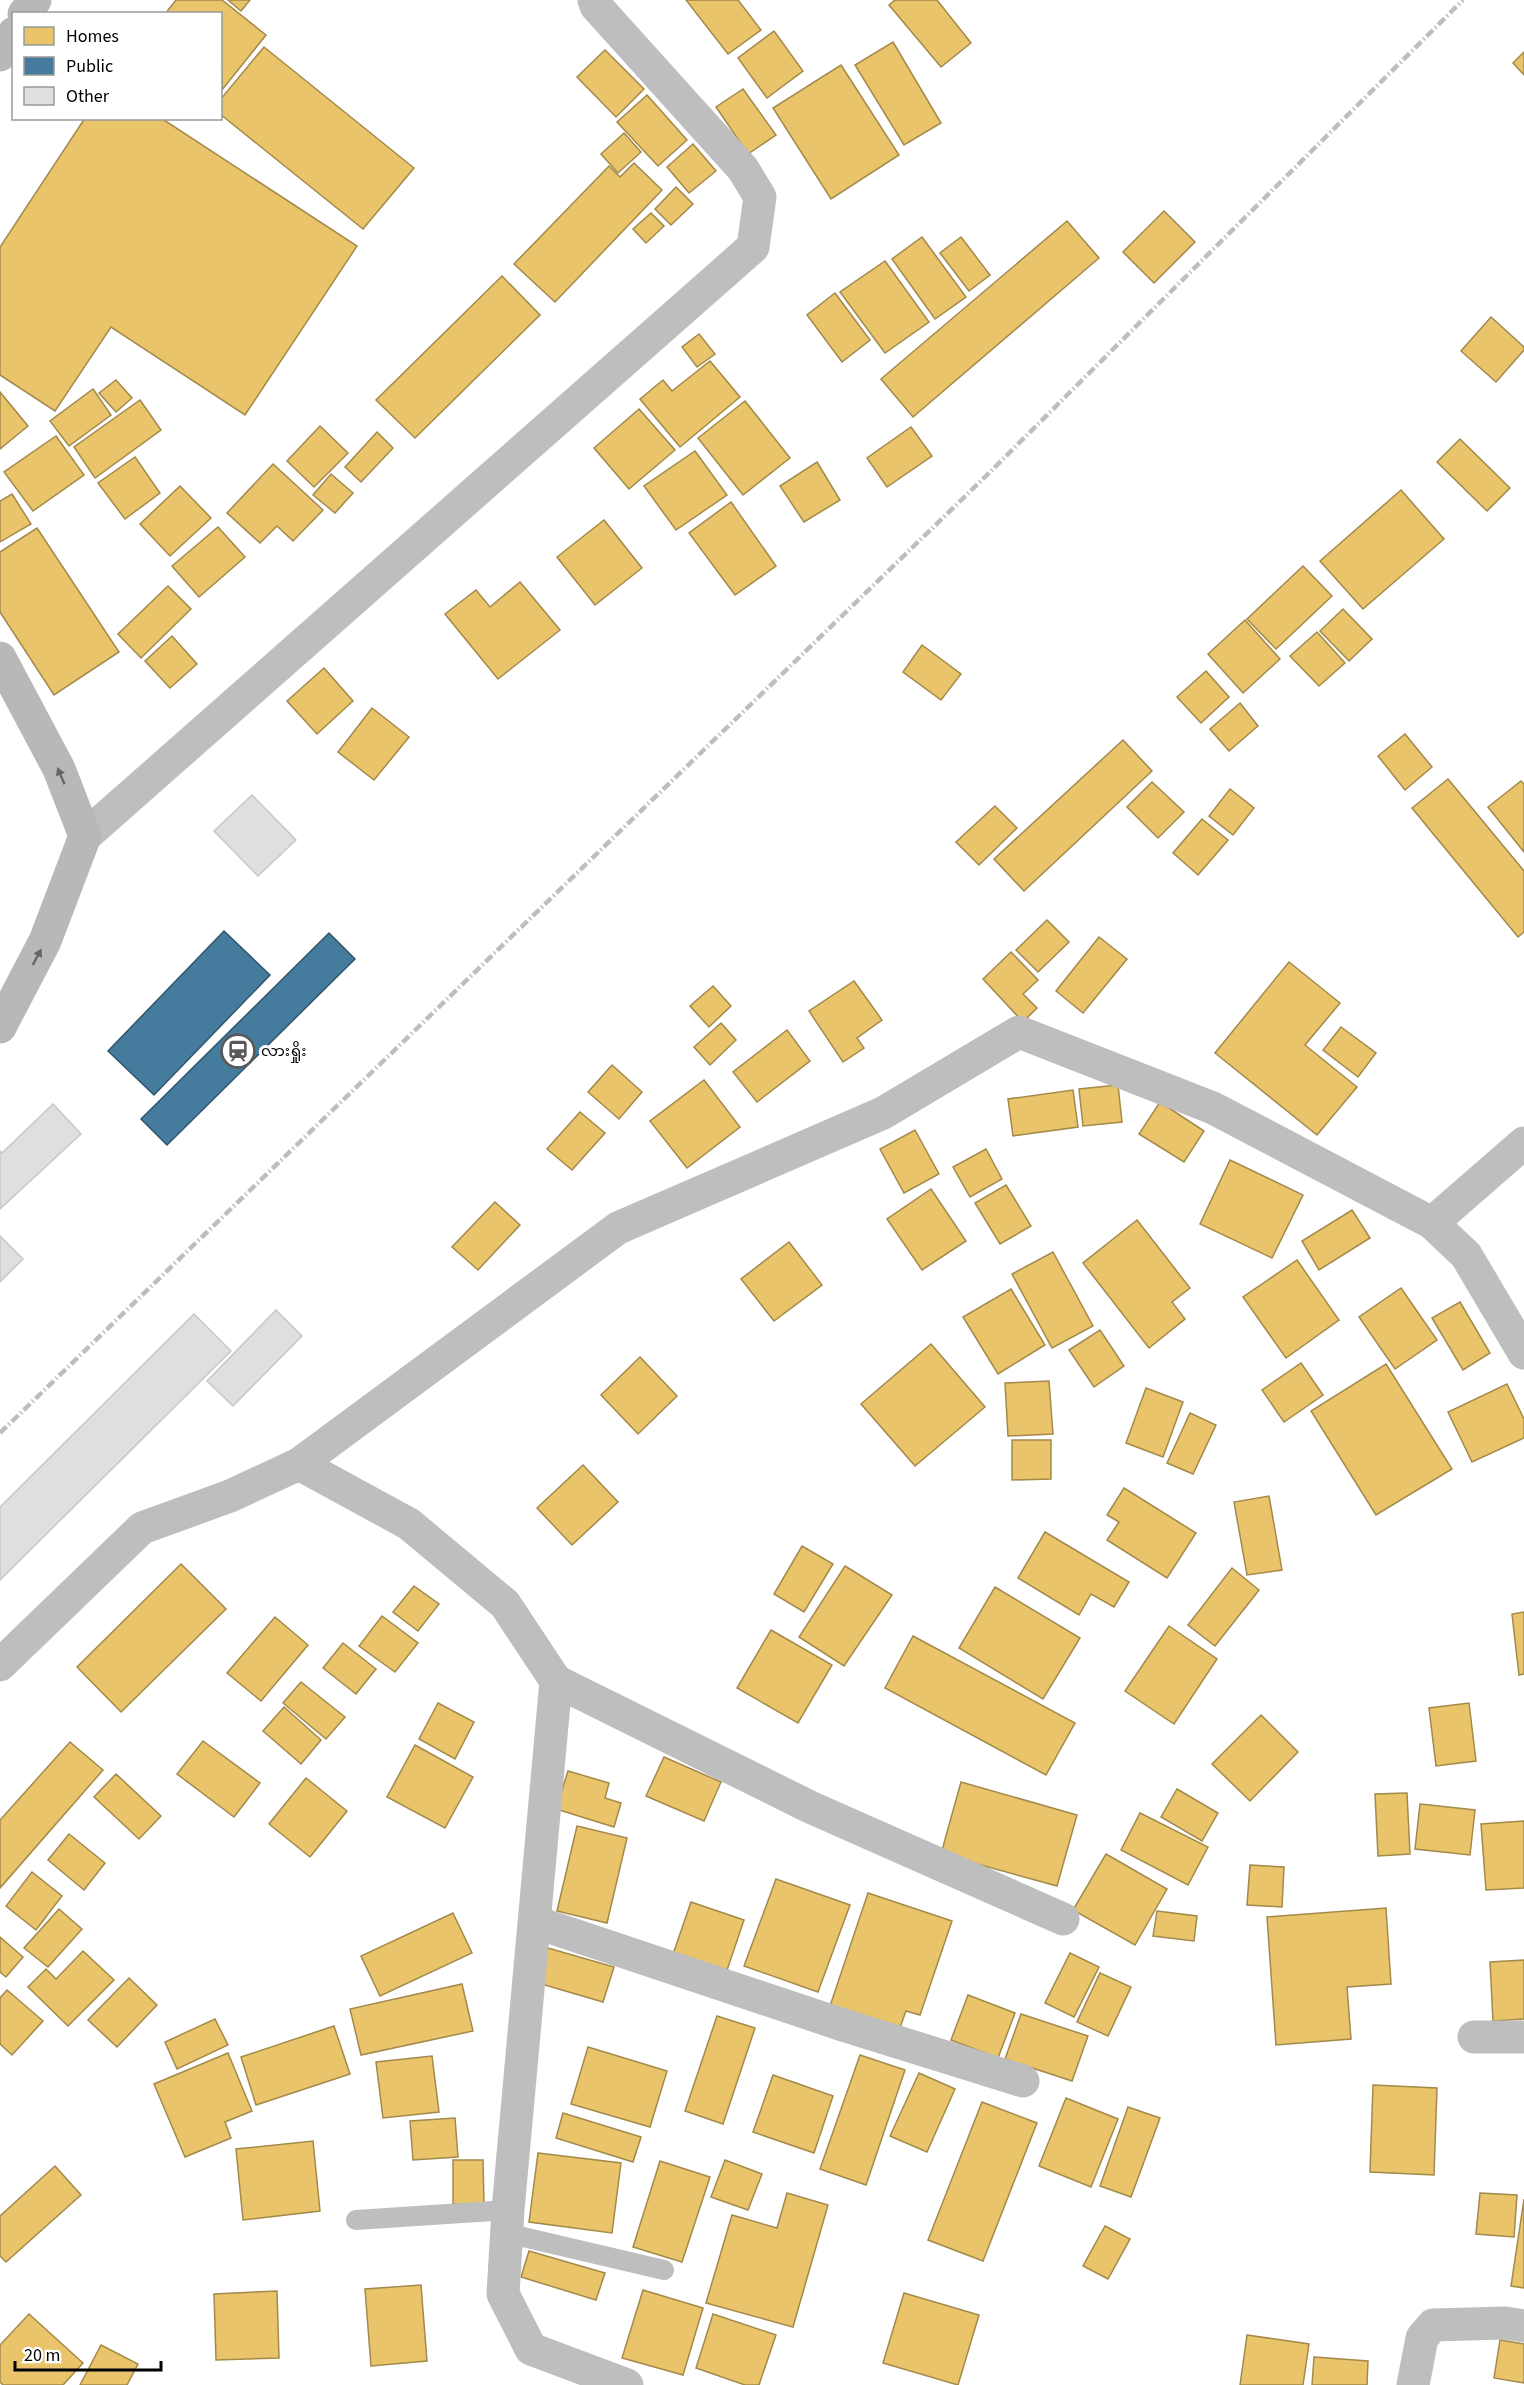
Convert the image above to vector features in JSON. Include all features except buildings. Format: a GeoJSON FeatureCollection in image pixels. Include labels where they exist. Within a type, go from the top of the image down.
{"type":"FeatureCollection","features":[{"type":"Feature","properties":{"kind":"street"},"geometry":{"type":"LineString","coordinates":[[0,1027],[8,1000],[45,941],[85,836],[753,247],[760,197],[743,169],[596,6],[594,0]]}},
{"type":"Feature","properties":{"kind":"street"},"geometry":{"type":"LineString","coordinates":[[0,40],[12,27]]}},
{"type":"Feature","properties":{"kind":"street"},"geometry":{"type":"LineString","coordinates":[[0,55],[12,35]]}},
{"type":"Feature","properties":{"kind":"street"},"geometry":{"type":"LineString","coordinates":[[0,658],[59,770],[85,836]]}},
{"type":"Feature","properties":{"kind":"street"},"geometry":{"type":"LineString","coordinates":[[0,1665],[142,1528],[230,1496],[298,1464],[618,1228],[883,1113],[1019,1032],[1213,1108],[1432,1223],[1466,1255],[1524,1353]]}},
{"type":"Feature","properties":{"kind":"street"},"geometry":{"type":"LineString","coordinates":[[1432,1223],[1524,1143]]}},
{"type":"Feature","properties":{"kind":"street"},"geometry":{"type":"LineString","coordinates":[[298,1464],[409,1524],[479,1582],[505,1604],[556,1681],[810,1807],[1063,1919]]}},
{"type":"Feature","properties":{"kind":"street"},"geometry":{"type":"LineString","coordinates":[[556,1681],[507,2221],[503,2294],[531,2349],[627,2385]]}},
{"type":"Feature","properties":{"kind":"street"},"geometry":{"type":"LineString","coordinates":[[535,1922],[843,2025],[1023,2081]]}},
{"type":"Feature","properties":{"kind":"street"},"geometry":{"type":"LineString","coordinates":[[1474,2037],[1524,2037]]}},
{"type":"Feature","properties":{"kind":"street"},"geometry":{"type":"LineString","coordinates":[[1413,2385],[1416,2359],[1422,2338],[1433,2325],[1505,2323],[1524,2326]]}},
{"type":"Feature","properties":{"kind":"lane"},"geometry":{"type":"LineString","coordinates":[[356,2220],[507,2221],[664,2270]]}},
{"type":"Feature","properties":{"kind":"railway"},"geometry":{"type":"LineString","coordinates":[[0,1433],[985,477],[1463,0]]}},
{"type":"Feature","properties":{"kind":"place","name":"လားရှိုး"},"geometry":{"type":"Point","coordinates":[238,1051]}}]}
